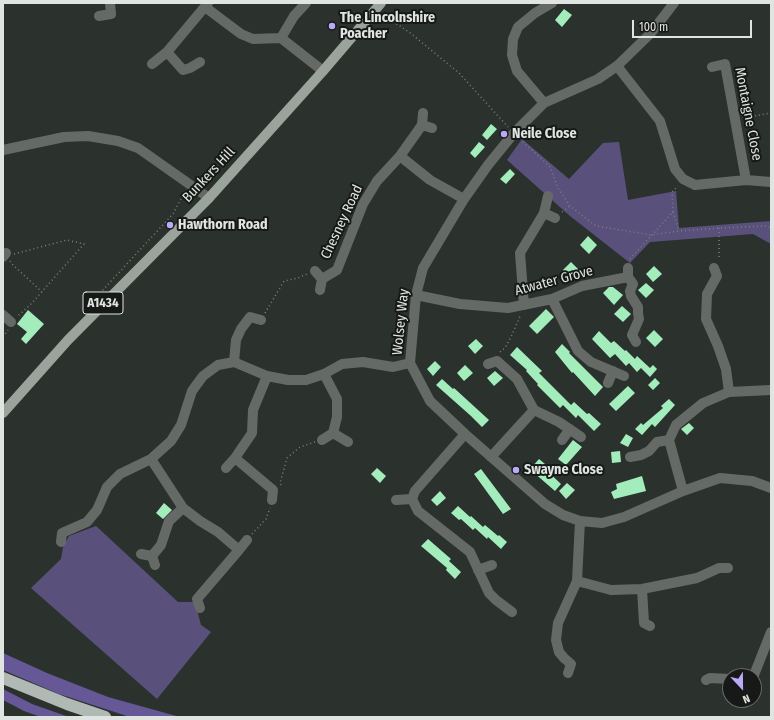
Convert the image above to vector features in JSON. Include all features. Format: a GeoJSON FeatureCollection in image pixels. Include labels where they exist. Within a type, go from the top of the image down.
{"type":"FeatureCollection","features":[{"type":"Feature","properties":{"kind":"highway"},"geometry":{"type":"LineString","coordinates":[[3,678],[67,704],[105,717]]}},
{"type":"Feature","properties":{"kind":"main road","name":"Bunkers Hill"},"geometry":{"type":"LineString","coordinates":[[3,413],[68,340],[209,198],[381,8]]}},
{"type":"Feature","properties":{"kind":"street"},"geometry":{"type":"LineString","coordinates":[[99,16],[111,14],[110,3]]}},
{"type":"Feature","properties":{"kind":"street"},"geometry":{"type":"LineString","coordinates":[[281,38],[294,16],[306,3]]}},
{"type":"Feature","properties":{"kind":"street"},"geometry":{"type":"LineString","coordinates":[[544,103],[517,71],[512,55],[513,39],[518,27],[535,13],[552,3]]}},
{"type":"Feature","properties":{"kind":"street","name":"Wolsey Way"},"geometry":{"type":"LineString","coordinates":[[674,3],[651,33],[617,66],[598,79],[544,103],[514,133],[488,166],[464,199],[423,268],[416,295],[410,363],[430,401],[465,434],[545,504],[563,515],[580,521],[602,523],[624,517],[683,491],[720,478],[752,480],[771,488]]}},
{"type":"Feature","properties":{"kind":"street"},"geometry":{"type":"LineString","coordinates":[[152,64],[167,52],[206,5],[224,22],[241,34],[253,39],[281,38],[323,71]]}},
{"type":"Feature","properties":{"kind":"street"},"geometry":{"type":"LineString","coordinates":[[167,52],[183,70],[200,62]]}},
{"type":"Feature","properties":{"kind":"street","name":"Montaigne Close"},"geometry":{"type":"LineString","coordinates":[[712,67],[725,64],[746,180]]}},
{"type":"Feature","properties":{"kind":"street"},"geometry":{"type":"LineString","coordinates":[[617,66],[660,121],[674,169],[683,180],[695,185],[746,180],[771,182]]}},
{"type":"Feature","properties":{"kind":"street"},"geometry":{"type":"LineString","coordinates":[[423,113],[422,125],[432,128]]}},
{"type":"Feature","properties":{"kind":"street","name":"Chesney Road"},"geometry":{"type":"LineString","coordinates":[[320,290],[318,275],[336,270],[363,204],[377,181],[400,156],[422,125]]}},
{"type":"Feature","properties":{"kind":"street"},"geometry":{"type":"LineString","coordinates":[[3,150],[64,137],[93,136],[118,141],[143,152],[190,183],[209,198]]}},
{"type":"Feature","properties":{"kind":"street"},"geometry":{"type":"LineString","coordinates":[[400,156],[430,180],[464,199]]}},
{"type":"Feature","properties":{"kind":"street"},"geometry":{"type":"LineString","coordinates":[[524,305],[520,254],[544,213],[548,196]]}},
{"type":"Feature","properties":{"kind":"street"},"geometry":{"type":"LineString","coordinates":[[544,213],[555,218]]}},
{"type":"Feature","properties":{"kind":"street"},"geometry":{"type":"LineString","coordinates":[[720,273],[707,294],[706,318],[726,369],[730,392]]}},
{"type":"Feature","properties":{"kind":"street"},"geometry":{"type":"LineString","coordinates":[[630,277],[631,296],[638,307],[639,319],[632,335],[636,342]]}},
{"type":"Feature","properties":{"kind":"street","name":"Atwater Grove"},"geometry":{"type":"LineString","coordinates":[[416,295],[460,304],[508,308],[552,299],[582,286],[630,277]]}},
{"type":"Feature","properties":{"kind":"street"},"geometry":{"type":"LineString","coordinates":[[552,299],[578,351],[591,362],[624,376]]}},
{"type":"Feature","properties":{"kind":"street"},"geometry":{"type":"LineString","coordinates":[[234,362],[236,340],[249,312],[261,320]]}},
{"type":"Feature","properties":{"kind":"street"},"geometry":{"type":"LineString","coordinates":[[3,315],[11,322]]}},
{"type":"Feature","properties":{"kind":"street"},"geometry":{"type":"LineString","coordinates":[[495,359],[517,379],[534,410],[559,422],[581,437]]}},
{"type":"Feature","properties":{"kind":"street"},"geometry":{"type":"LineString","coordinates":[[59,534],[87,522],[97,510],[107,487],[120,474],[151,459],[171,441],[181,425],[192,391],[203,376],[218,365],[234,362],[268,376],[288,380],[306,380],[324,374],[342,364],[363,362],[393,368],[410,363]]}},
{"type":"Feature","properties":{"kind":"street"},"geometry":{"type":"LineString","coordinates":[[608,383],[613,371]]}},
{"type":"Feature","properties":{"kind":"street"},"geometry":{"type":"LineString","coordinates":[[322,440],[332,433],[337,418],[337,399],[324,374]]}},
{"type":"Feature","properties":{"kind":"street"},"geometry":{"type":"LineString","coordinates":[[226,468],[235,458],[252,433],[253,410],[268,376]]}},
{"type":"Feature","properties":{"kind":"street"},"geometry":{"type":"LineString","coordinates":[[683,491],[669,440],[676,425],[703,403],[730,392],[771,390]]}},
{"type":"Feature","properties":{"kind":"street"},"geometry":{"type":"LineString","coordinates":[[491,457],[534,410]]}},
{"type":"Feature","properties":{"kind":"street"},"geometry":{"type":"LineString","coordinates":[[562,440],[570,430]]}},
{"type":"Feature","properties":{"kind":"street"},"geometry":{"type":"LineString","coordinates":[[332,433],[348,442]]}},
{"type":"Feature","properties":{"kind":"street"},"geometry":{"type":"LineString","coordinates":[[465,434],[415,491],[412,499],[418,512],[470,552],[489,593],[512,612]]}},
{"type":"Feature","properties":{"kind":"street"},"geometry":{"type":"LineString","coordinates":[[630,457],[649,452],[657,442],[669,440]]}},
{"type":"Feature","properties":{"kind":"street"},"geometry":{"type":"LineString","coordinates":[[235,458],[275,493]]}},
{"type":"Feature","properties":{"kind":"street"},"geometry":{"type":"LineString","coordinates":[[151,459],[183,508],[218,532],[239,550]]}},
{"type":"Feature","properties":{"kind":"street"},"geometry":{"type":"LineString","coordinates":[[396,500],[412,499]]}},
{"type":"Feature","properties":{"kind":"street"},"geometry":{"type":"LineString","coordinates":[[141,554],[154,561],[169,521],[183,508]]}},
{"type":"Feature","properties":{"kind":"street"},"geometry":{"type":"LineString","coordinates":[[572,667],[559,652],[556,640],[558,623],[577,581],[580,521]]}},
{"type":"Feature","properties":{"kind":"street"},"geometry":{"type":"LineString","coordinates":[[195,602],[247,540]]}},
{"type":"Feature","properties":{"kind":"street"},"geometry":{"type":"LineString","coordinates":[[577,581],[611,590],[642,589],[697,578],[721,565]]}},
{"type":"Feature","properties":{"kind":"street"},"geometry":{"type":"LineString","coordinates":[[478,570],[492,566]]}},
{"type":"Feature","properties":{"kind":"street"},"geometry":{"type":"LineString","coordinates":[[642,589],[643,625]]}},
{"type":"Feature","properties":{"kind":"street"},"geometry":{"type":"LineString","coordinates":[[755,668],[771,632]]}},
{"type":"Feature","properties":{"kind":"street"},"geometry":{"type":"LineString","coordinates":[[706,680],[710,678],[722,679]]}},
{"type":"Feature","properties":{"kind":"path"},"geometry":{"type":"LineString","coordinates":[[381,8],[459,74],[514,133],[550,167],[558,188],[570,206],[596,226],[651,235],[719,228],[765,226],[771,228]]}},
{"type":"Feature","properties":{"kind":"path"},"geometry":{"type":"LineString","coordinates":[[735,120],[771,113]]}},
{"type":"Feature","properties":{"kind":"path"},"geometry":{"type":"LineString","coordinates":[[679,231],[673,212],[672,192],[683,180]]}},
{"type":"Feature","properties":{"kind":"path"},"geometry":{"type":"LineString","coordinates":[[89,305],[173,214],[186,188]]}},
{"type":"Feature","properties":{"kind":"path"},"geometry":{"type":"LineString","coordinates":[[630,277],[629,260],[673,212]]}},
{"type":"Feature","properties":{"kind":"path"},"geometry":{"type":"LineString","coordinates":[[719,228],[720,273]]}},
{"type":"Feature","properties":{"kind":"path"},"geometry":{"type":"LineString","coordinates":[[5,255],[67,240],[84,244],[32,303],[11,322]]}},
{"type":"Feature","properties":{"kind":"path"},"geometry":{"type":"LineString","coordinates":[[5,255],[12,264],[42,292]]}},
{"type":"Feature","properties":{"kind":"path"},"geometry":{"type":"LineString","coordinates":[[261,320],[284,280],[318,275]]}},
{"type":"Feature","properties":{"kind":"path"},"geometry":{"type":"LineString","coordinates":[[495,359],[505,348],[517,326],[524,305]]}},
{"type":"Feature","properties":{"kind":"path"},"geometry":{"type":"LineString","coordinates":[[247,540],[266,519],[288,458],[300,447],[322,440]]}},
{"type":"Feature","properties":{"kind":"shaded area"},"geometry":{"type":"Polygon","coordinates":[[[522,139],[569,179],[603,143],[619,142],[628,200],[676,191],[679,228],[771,221],[771,244],[753,234],[650,242],[630,263],[570,216],[507,160],[522,139]]]}},
{"type":"Feature","properties":{"kind":"shaded area"},"geometry":{"type":"Polygon","coordinates":[[[96,526],[178,602],[195,602],[201,625],[211,632],[157,699],[31,588],[61,559],[63,547],[69,536],[96,526]]]}},
{"type":"Feature","properties":{"kind":"shaded area"},"geometry":{"type":"Polygon","coordinates":[[[3,653],[47,673],[108,697],[180,717],[130,717],[59,694],[3,670],[3,653]]]}},
{"type":"Feature","properties":{"kind":"shaded area"},"geometry":{"type":"Polygon","coordinates":[[[3,689],[32,704],[69,717],[41,717],[24,711],[3,700],[3,689]]]}},
{"type":"Feature","properties":{"kind":"building"},"geometry":{"type":"Polygon","coordinates":[[[564,9],[572,15],[562,27],[555,20],[564,9]]]}},
{"type":"Feature","properties":{"kind":"building"},"geometry":{"type":"Polygon","coordinates":[[[491,124],[497,129],[487,140],[482,135],[491,124]]]}},
{"type":"Feature","properties":{"kind":"building"},"geometry":{"type":"Polygon","coordinates":[[[479,142],[485,147],[475,158],[470,153],[479,142]]]}},
{"type":"Feature","properties":{"kind":"building"},"geometry":{"type":"Polygon","coordinates":[[[510,169],[515,174],[506,184],[500,179],[510,169]]]}},
{"type":"Feature","properties":{"kind":"building"},"geometry":{"type":"Polygon","coordinates":[[[588,236],[597,245],[589,254],[580,245],[588,236]]]}},
{"type":"Feature","properties":{"kind":"building"},"geometry":{"type":"Polygon","coordinates":[[[571,262],[579,270],[570,278],[563,270],[571,262]]]}},
{"type":"Feature","properties":{"kind":"building"},"geometry":{"type":"Polygon","coordinates":[[[654,266],[662,274],[653,282],[646,274],[654,266]]]}},
{"type":"Feature","properties":{"kind":"building"},"geometry":{"type":"Polygon","coordinates":[[[646,283],[654,290],[646,298],[638,290],[646,283]]]}},
{"type":"Feature","properties":{"kind":"building"},"geometry":{"type":"Polygon","coordinates":[[[609,287],[613,287],[623,295],[614,305],[603,293],[609,287]]]}},
{"type":"Feature","properties":{"kind":"building"},"geometry":{"type":"Polygon","coordinates":[[[622,306],[631,314],[623,322],[614,314],[622,306]]]}},
{"type":"Feature","properties":{"kind":"building"},"geometry":{"type":"Polygon","coordinates":[[[546,309],[554,317],[537,334],[529,326],[546,309]]]}},
{"type":"Feature","properties":{"kind":"building"},"geometry":{"type":"Polygon","coordinates":[[[28,310],[44,324],[26,344],[21,339],[27,332],[17,324],[28,310]]]}},
{"type":"Feature","properties":{"kind":"building"},"geometry":{"type":"Polygon","coordinates":[[[654,330],[663,339],[655,347],[646,338],[654,330]]]}},
{"type":"Feature","properties":{"kind":"building"},"geometry":{"type":"Polygon","coordinates":[[[599,331],[611,343],[614,341],[635,359],[637,356],[650,368],[653,365],[657,369],[650,377],[641,368],[637,372],[629,363],[626,366],[615,354],[610,358],[592,339],[599,331]]]}},
{"type":"Feature","properties":{"kind":"building"},"geometry":{"type":"Polygon","coordinates":[[[476,339],[483,346],[475,354],[468,346],[476,339]]]}},
{"type":"Feature","properties":{"kind":"building"},"geometry":{"type":"Polygon","coordinates":[[[562,344],[603,387],[595,396],[573,372],[572,373],[555,352],[562,344]]]}},
{"type":"Feature","properties":{"kind":"building"},"geometry":{"type":"Polygon","coordinates":[[[517,347],[542,371],[539,373],[571,405],[574,402],[601,424],[594,431],[578,415],[576,418],[563,405],[560,408],[537,385],[538,384],[526,371],[527,370],[510,355],[517,347]]]}},
{"type":"Feature","properties":{"kind":"building"},"geometry":{"type":"Polygon","coordinates":[[[435,361],[441,367],[433,376],[427,369],[435,361]]]}},
{"type":"Feature","properties":{"kind":"building"},"geometry":{"type":"Polygon","coordinates":[[[465,365],[473,373],[464,381],[457,373],[465,365]]]}},
{"type":"Feature","properties":{"kind":"building"},"geometry":{"type":"Polygon","coordinates":[[[495,371],[503,378],[494,386],[487,378],[495,371]]]}},
{"type":"Feature","properties":{"kind":"building"},"geometry":{"type":"Polygon","coordinates":[[[655,378],[660,383],[653,390],[648,385],[655,378]]]}},
{"type":"Feature","properties":{"kind":"building"},"geometry":{"type":"Polygon","coordinates":[[[442,379],[489,420],[482,427],[436,385],[442,379]]]}},
{"type":"Feature","properties":{"kind":"building"},"geometry":{"type":"Polygon","coordinates":[[[628,386],[635,393],[616,411],[609,404],[628,386]]]}},
{"type":"Feature","properties":{"kind":"building"},"geometry":{"type":"Polygon","coordinates":[[[669,399],[675,405],[655,427],[652,424],[642,435],[635,429],[641,423],[643,425],[663,408],[661,406],[669,399]]]}},
{"type":"Feature","properties":{"kind":"building"},"geometry":{"type":"Polygon","coordinates":[[[689,423],[694,428],[687,435],[681,429],[689,423]]]}},
{"type":"Feature","properties":{"kind":"building"},"geometry":{"type":"Polygon","coordinates":[[[626,434],[633,438],[628,447],[620,443],[626,434]]]}},
{"type":"Feature","properties":{"kind":"building"},"geometry":{"type":"Polygon","coordinates":[[[573,440],[582,447],[566,465],[558,459],[573,440]]]}},
{"type":"Feature","properties":{"kind":"building"},"geometry":{"type":"Polygon","coordinates":[[[620,451],[621,462],[612,463],[611,452],[620,451]]]}},
{"type":"Feature","properties":{"kind":"building"},"geometry":{"type":"Polygon","coordinates":[[[539,459],[545,464],[543,467],[561,484],[555,491],[533,472],[535,470],[532,467],[539,459]]]}},
{"type":"Feature","properties":{"kind":"building"},"geometry":{"type":"Polygon","coordinates":[[[377,468],[386,476],[380,483],[371,474],[377,468]]]}},
{"type":"Feature","properties":{"kind":"building"},"geometry":{"type":"Polygon","coordinates":[[[481,469],[511,509],[503,514],[474,474],[481,469]]]}},
{"type":"Feature","properties":{"kind":"building"},"geometry":{"type":"Polygon","coordinates":[[[642,476],[646,491],[614,499],[611,492],[617,489],[616,484],[642,476]]]}},
{"type":"Feature","properties":{"kind":"building"},"geometry":{"type":"Polygon","coordinates":[[[567,483],[575,490],[566,499],[559,491],[567,483]]]}},
{"type":"Feature","properties":{"kind":"building"},"geometry":{"type":"Polygon","coordinates":[[[440,491],[446,498],[437,506],[431,500],[440,491]]]}},
{"type":"Feature","properties":{"kind":"building"},"geometry":{"type":"Polygon","coordinates":[[[164,503],[172,510],[163,519],[156,513],[164,503]]]}},
{"type":"Feature","properties":{"kind":"building"},"geometry":{"type":"Polygon","coordinates":[[[458,506],[483,527],[485,525],[507,542],[501,549],[488,537],[487,539],[475,528],[473,530],[461,519],[459,520],[451,513],[458,506]]]}},
{"type":"Feature","properties":{"kind":"building"},"geometry":{"type":"Polygon","coordinates":[[[428,539],[451,559],[449,561],[461,572],[455,579],[446,570],[447,568],[421,546],[428,539]]]}},
{"type":"Feature","properties":{"kind":"place","name":"The Lincolnshire Poacher"},"geometry":{"type":"Point","coordinates":[332,26]}},
{"type":"Feature","properties":{"kind":"place","name":"Neile Close"},"geometry":{"type":"Point","coordinates":[504,134]}},
{"type":"Feature","properties":{"kind":"place","name":"Hawthorn Road"},"geometry":{"type":"Point","coordinates":[170,225]}},
{"type":"Feature","properties":{"kind":"place","name":"Swayne Close"},"geometry":{"type":"Point","coordinates":[516,470]}}]}
